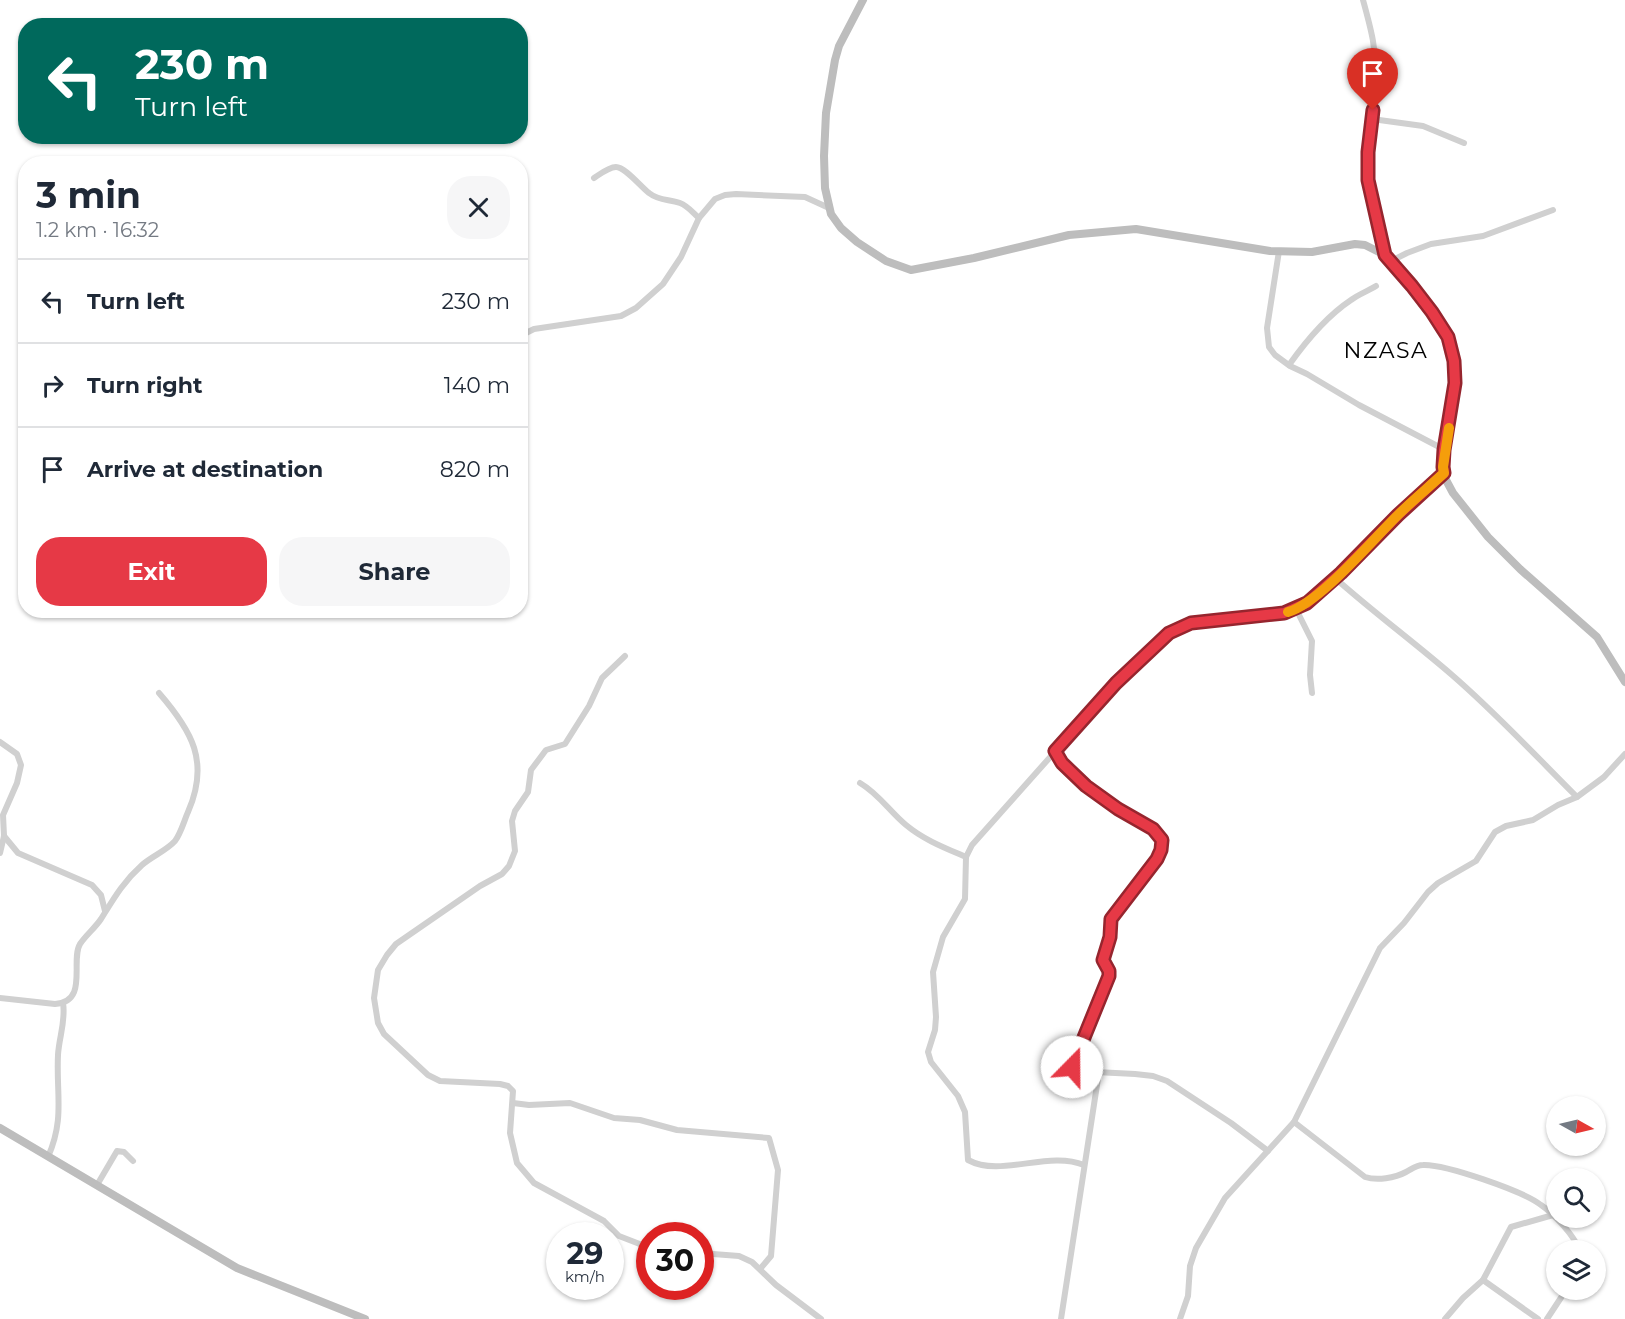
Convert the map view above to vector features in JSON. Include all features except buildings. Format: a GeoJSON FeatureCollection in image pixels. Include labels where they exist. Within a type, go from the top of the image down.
{"type":"FeatureCollection","features":[{"type":"Feature","properties":{"kind":"street"},"geometry":{"type":"LineString","coordinates":[[863,0],[839,46],[830,81],[824,156],[825,188],[829,208],[841,228],[872,253],[897,266],[911,270],[974,258],[1069,235],[1136,229],[1234,247],[1279,251],[1312,252],[1355,244],[1365,245],[1388,258],[1412,286],[1448,337],[1454,361],[1455,383],[1443,467],[1453,493],[1488,537],[1520,569],[1597,637],[1625,682]]}},
{"type":"Feature","properties":{"kind":"street"},"geometry":{"type":"LineString","coordinates":[[1363,0],[1373,35],[1376,59],[1376,84],[1368,152],[1368,180],[1388,258]]}},
{"type":"Feature","properties":{"kind":"street"},"geometry":{"type":"LineString","coordinates":[[1371,120],[1423,126],[1464,143]]}},
{"type":"Feature","properties":{"kind":"street"},"geometry":{"type":"LineString","coordinates":[[594,178],[616,167],[623,169],[636,183],[656,198],[680,203],[699,218]]}},
{"type":"Feature","properties":{"kind":"street"},"geometry":{"type":"LineString","coordinates":[[528,332],[534,329],[621,316],[636,308],[663,284],[681,257],[699,218],[715,199],[736,194],[805,197],[829,208]]}},
{"type":"Feature","properties":{"kind":"street"},"geometry":{"type":"LineString","coordinates":[[1388,258],[1431,244],[1483,236],[1553,210]]}},
{"type":"Feature","properties":{"kind":"street"},"geometry":{"type":"LineString","coordinates":[[1279,251],[1267,328],[1269,347],[1275,355],[1359,405],[1444,450]]}},
{"type":"Feature","properties":{"kind":"street"},"geometry":{"type":"LineString","coordinates":[[1289,365],[1312,336],[1342,307],[1376,286]]}},
{"type":"Feature","properties":{"kind":"street"},"geometry":{"type":"LineString","coordinates":[[1084,1165],[1054,1160],[997,1166],[977,1164],[968,1160],[965,1112],[958,1096],[931,1062],[928,1052],[935,1030],[936,1017],[933,972],[943,937],[965,899],[966,857],[972,845],[1116,683],[1169,633],[1191,623],[1284,613],[1307,603],[1444,473]]}},
{"type":"Feature","properties":{"kind":"street"},"geometry":{"type":"LineString","coordinates":[[1335,578],[1373,612],[1452,675],[1501,720],[1577,797]]}},
{"type":"Feature","properties":{"kind":"street"},"geometry":{"type":"LineString","coordinates":[[1296,609],[1312,641],[1310,675],[1312,693]]}},
{"type":"Feature","properties":{"kind":"street"},"geometry":{"type":"LineString","coordinates":[[625,656],[602,678],[589,706],[565,744],[546,750],[531,770],[528,792],[515,811],[512,821],[515,851],[509,866],[502,874],[480,886],[396,944],[378,970],[374,998],[378,1023],[384,1035],[428,1075],[440,1080],[508,1086],[513,1091],[510,1133],[518,1163],[534,1183],[599,1218],[619,1236],[636,1243]]}},
{"type":"Feature","properties":{"kind":"street"},"geometry":{"type":"LineString","coordinates":[[48,1157],[54,1144],[59,1114],[58,1055],[64,1016],[63,1003],[72,994],[76,984],[80,944],[96,925],[118,889],[143,864],[175,840],[197,789],[199,764],[195,745],[172,708],[159,693]]}},
{"type":"Feature","properties":{"kind":"street"},"geometry":{"type":"LineString","coordinates":[[0,742],[17,754],[21,761],[17,783],[3,815],[4,836],[0,853]]}},
{"type":"Feature","properties":{"kind":"street"},"geometry":{"type":"LineString","coordinates":[[1055,751],[1062,763],[1086,786],[1118,809],[1153,829],[1162,840],[1157,859],[1113,916],[1103,960],[1109,976],[1072,1067],[1076,1071],[1148,1075],[1167,1082],[1231,1123],[1268,1151]]}},
{"type":"Feature","properties":{"kind":"street"},"geometry":{"type":"LineString","coordinates":[[1180,1319],[1188,1296],[1190,1266],[1196,1248],[1225,1198],[1294,1122],[1376,953],[1404,923],[1428,892],[1476,861],[1495,832],[1506,826],[1533,820],[1577,797],[1604,777],[1625,754]]}},
{"type":"Feature","properties":{"kind":"street"},"geometry":{"type":"LineString","coordinates":[[860,783],[874,792],[899,819],[914,831],[966,857]]}},
{"type":"Feature","properties":{"kind":"street"},"geometry":{"type":"LineString","coordinates":[[4,836],[18,853],[92,885],[101,895],[105,911]]}},
{"type":"Feature","properties":{"kind":"street"},"geometry":{"type":"LineString","coordinates":[[0,998],[63,1003]]}},
{"type":"Feature","properties":{"kind":"street"},"geometry":{"type":"LineString","coordinates":[[1060,1319],[1099,1072]]}},
{"type":"Feature","properties":{"kind":"street"},"geometry":{"type":"LineString","coordinates":[[513,1103],[529,1105],[570,1103],[614,1118],[640,1120],[677,1130],[769,1138],[778,1170],[771,1257],[760,1269]]}},
{"type":"Feature","properties":{"kind":"street"},"geometry":{"type":"LineString","coordinates":[[1294,1122],[1365,1177],[1376,1180],[1404,1173],[1417,1166],[1428,1165],[1459,1172],[1512,1190],[1540,1203],[1546,1209]]}},
{"type":"Feature","properties":{"kind":"street"},"geometry":{"type":"LineString","coordinates":[[0,1128],[237,1268],[365,1319]]}},
{"type":"Feature","properties":{"kind":"street"},"geometry":{"type":"LineString","coordinates":[[97,1185],[117,1151],[124,1152],[133,1161]]}},
{"type":"Feature","properties":{"kind":"street"},"geometry":{"type":"LineString","coordinates":[[1445,1319],[1483,1280],[1511,1227],[1546,1217]]}},
{"type":"Feature","properties":{"kind":"street"},"geometry":{"type":"LineString","coordinates":[[1564,1228],[1574,1240]]}},
{"type":"Feature","properties":{"kind":"street"},"geometry":{"type":"LineString","coordinates":[[714,1254],[739,1256],[760,1269],[776,1285],[821,1319]]}},
{"type":"Feature","properties":{"kind":"street"},"geometry":{"type":"LineString","coordinates":[[1483,1280],[1538,1319]]}},
{"type":"Feature","properties":{"kind":"street"},"geometry":{"type":"LineString","coordinates":[[1547,1319],[1559,1300]]}},
{"type":"Feature","properties":{"kind":"slow traffic"},"geometry":{"type":"LineString","coordinates":[[1288,612],[1307,603],[1322,590],[1444,473],[1444,450],[1449,428]]}},
{"type":"Feature","properties":{"kind":"district","name":"NZASA"},"geometry":{"type":"Point","coordinates":[1386,350]}},
{"type":"Feature","properties":{"kind":"route"},"geometry":{"type":"LineString","coordinates":[[1072,1067],[1109,976],[1109,971],[1103,963],[1103,956],[1109,942],[1111,919],[1157,859],[1162,846],[1161,838],[1153,829],[1118,809],[1086,786],[1062,763],[1055,751],[1116,683],[1159,645],[1169,633],[1191,623],[1284,613],[1307,603],[1444,473],[1444,450],[1454,402],[1454,361],[1448,337],[1432,312],[1385,255],[1368,180],[1368,152],[1373,110]]}}]}
